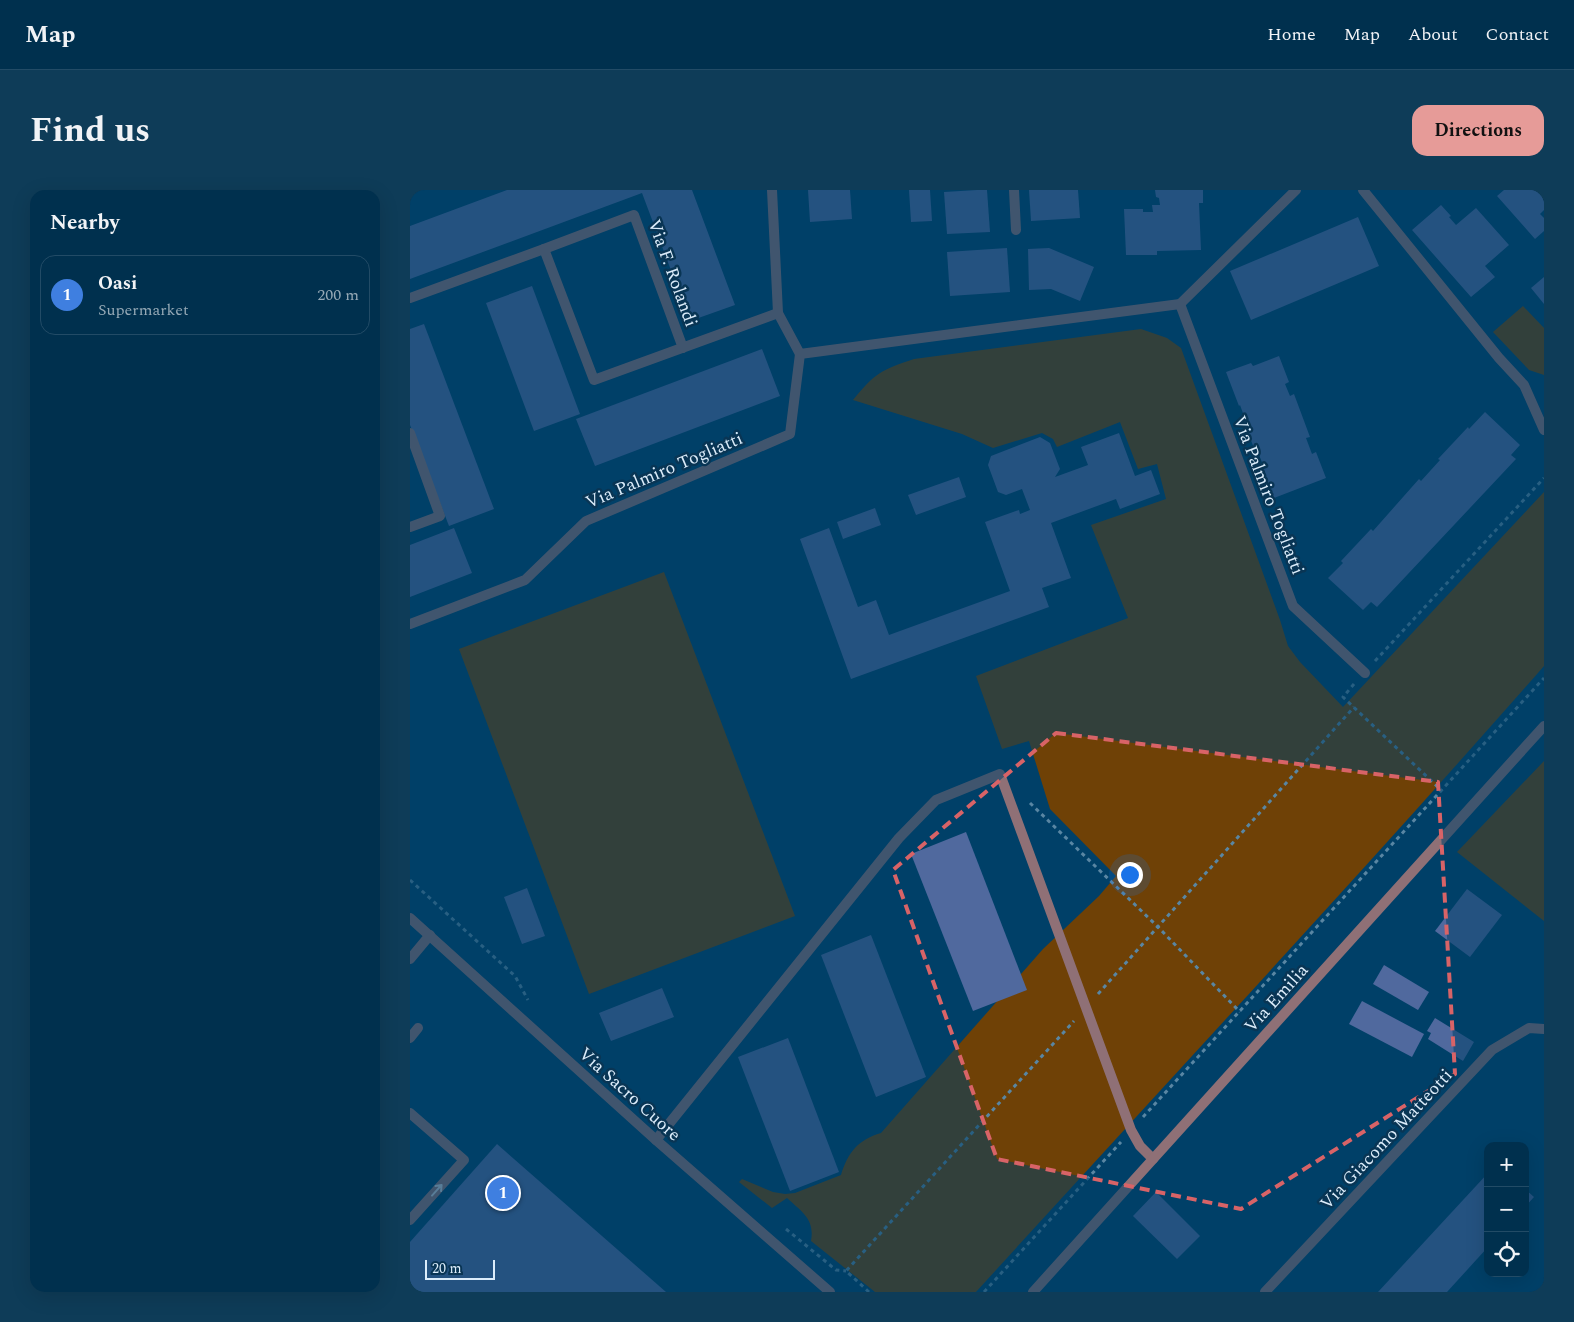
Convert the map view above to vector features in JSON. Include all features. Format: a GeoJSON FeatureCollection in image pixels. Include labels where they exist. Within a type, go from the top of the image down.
{"type":"FeatureCollection","features":[{"type":"Feature","properties":{"kind":"street"},"geometry":{"type":"LineString","coordinates":[[772,190],[778,313],[800,354],[1180,304],[1296,190]]}},
{"type":"Feature","properties":{"kind":"street"},"geometry":{"type":"LineString","coordinates":[[1014,190],[1016,230]]}},
{"type":"Feature","properties":{"kind":"street"},"geometry":{"type":"LineString","coordinates":[[1363,190],[1499,358],[1524,384],[1544,430]]}},
{"type":"Feature","properties":{"kind":"street","name":"Via F. Rolandi"},"geometry":{"type":"LineString","coordinates":[[410,298],[634,215],[683,348]]}},
{"type":"Feature","properties":{"kind":"street","name":"Via F. Rolandi"},"geometry":{"type":"LineString","coordinates":[[544,249],[594,380],[778,313]]}},
{"type":"Feature","properties":{"kind":"street","name":"Via Palmiro Togliatti"},"geometry":{"type":"LineString","coordinates":[[1180,304],[1293,606],[1364,673]]}},
{"type":"Feature","properties":{"kind":"street","name":"Via Palmiro Togliatti"},"geometry":{"type":"LineString","coordinates":[[410,624],[525,580],[586,521],[790,434],[800,354]]}},
{"type":"Feature","properties":{"kind":"street"},"geometry":{"type":"LineString","coordinates":[[410,433],[440,516],[410,527]]}},
{"type":"Feature","properties":{"kind":"street","name":"Via Emilia"},"geometry":{"type":"LineString","coordinates":[[1033,1292],[1544,726]]}},
{"type":"Feature","properties":{"kind":"street"},"geometry":{"type":"LineString","coordinates":[[656,1140],[899,838],[936,800],[1000,774],[1131,1130],[1140,1146],[1153,1159]]}},
{"type":"Feature","properties":{"kind":"street","name":"Via Sacro Cuore"},"geometry":{"type":"LineString","coordinates":[[410,918],[656,1140],[830,1292]]}},
{"type":"Feature","properties":{"kind":"street"},"geometry":{"type":"LineString","coordinates":[[410,959],[430,935]]}},
{"type":"Feature","properties":{"kind":"street"},"geometry":{"type":"LineString","coordinates":[[410,1038],[418,1028]]}},
{"type":"Feature","properties":{"kind":"street","name":"Via Giacomo Matteotti"},"geometry":{"type":"LineString","coordinates":[[1265,1292],[1492,1050],[1529,1028],[1544,1029]]}},
{"type":"Feature","properties":{"kind":"street"},"geometry":{"type":"LineString","coordinates":[[410,1113],[464,1160],[412,1214]]}},
{"type":"Feature","properties":{"kind":"path"},"geometry":{"type":"LineString","coordinates":[[1442,791],[1342,697],[1544,478]]}},
{"type":"Feature","properties":{"kind":"path"},"geometry":{"type":"LineString","coordinates":[[984,1292],[1544,678]]}},
{"type":"Feature","properties":{"kind":"path"},"geometry":{"type":"LineString","coordinates":[[1028,802],[1158,927],[1240,1012]]}},
{"type":"Feature","properties":{"kind":"path"},"geometry":{"type":"LineString","coordinates":[[410,880],[515,976],[528,1001]]}},
{"type":"Feature","properties":{"kind":"path"},"geometry":{"type":"LineString","coordinates":[[784,1227],[836,1270],[846,1271]]}},
{"type":"Feature","properties":{"kind":"highlighted area"},"geometry":{"type":"Polygon","coordinates":[[[1056,733],[1438,782],[1455,1074],[1241,1209],[997,1159],[893,870],[1056,733]]]}},
{"type":"Feature","properties":{"kind":"shaded area"},"geometry":{"type":"Polygon","coordinates":[[[1523,306],[1544,328],[1544,375],[1529,370],[1493,332],[1523,306]]]}},
{"type":"Feature","properties":{"kind":"shaded area"},"geometry":{"type":"Polygon","coordinates":[[[1141,329],[1167,338],[1181,348],[1288,646],[1300,662],[1343,707],[1544,492],[1544,666],[1333,902],[976,1292],[875,1292],[811,1241],[812,1233],[809,1221],[787,1198],[772,1208],[739,1182],[742,1179],[773,1192],[785,1194],[795,1193],[841,1175],[847,1160],[855,1148],[866,1139],[881,1133],[1043,949],[1099,896],[1116,876],[1050,809],[1029,741],[1002,749],[976,676],[1128,618],[1091,525],[1166,499],[1157,464],[1138,469],[1120,422],[1057,447],[1053,439],[1042,433],[993,448],[962,434],[853,400],[873,378],[894,366],[914,359],[1141,329]]]}},
{"type":"Feature","properties":{"kind":"shaded area"},"geometry":{"type":"Polygon","coordinates":[[[664,572],[795,916],[589,994],[459,649],[664,572]]]}},
{"type":"Feature","properties":{"kind":"shaded area"},"geometry":{"type":"Polygon","coordinates":[[[1544,761],[1544,921],[1457,852],[1544,761]]]}},
{"type":"Feature","properties":{"kind":"building"},"geometry":{"type":"Polygon","coordinates":[[[507,190],[692,190],[735,305],[690,321],[642,193],[410,279],[410,226],[507,190]]]}},
{"type":"Feature","properties":{"kind":"building"},"geometry":{"type":"Polygon","coordinates":[[[808,190],[850,190],[852,219],[810,222],[808,190]]]}},
{"type":"Feature","properties":{"kind":"building"},"geometry":{"type":"Polygon","coordinates":[[[909,190],[930,190],[932,221],[911,222],[909,190]]]}},
{"type":"Feature","properties":{"kind":"building"},"geometry":{"type":"Polygon","coordinates":[[[987,190],[990,232],[947,234],[944,192],[987,190]]]}},
{"type":"Feature","properties":{"kind":"building"},"geometry":{"type":"Polygon","coordinates":[[[1029,190],[1078,190],[1080,218],[1031,221],[1029,190]]]}},
{"type":"Feature","properties":{"kind":"building"},"geometry":{"type":"Polygon","coordinates":[[[1155,190],[1203,190],[1203,203],[1199,203],[1201,250],[1157,251],[1157,255],[1126,255],[1124,209],[1143,209],[1143,212],[1153,212],[1152,205],[1160,205],[1155,190]]]}},
{"type":"Feature","properties":{"kind":"building"},"geometry":{"type":"Polygon","coordinates":[[[1504,190],[1544,190],[1544,210],[1540,214],[1544,218],[1544,231],[1535,239],[1497,196],[1504,190]]]}},
{"type":"Feature","properties":{"kind":"building"},"geometry":{"type":"Polygon","coordinates":[[[1441,205],[1456,225],[1476,208],[1509,245],[1485,266],[1495,277],[1471,297],[1412,230],[1441,205]]]}},
{"type":"Feature","properties":{"kind":"building"},"geometry":{"type":"Polygon","coordinates":[[[1358,217],[1379,266],[1251,320],[1230,271],[1358,217]]]}},
{"type":"Feature","properties":{"kind":"building"},"geometry":{"type":"Polygon","coordinates":[[[1007,248],[1010,292],[950,296],[947,252],[1007,248]]]}},
{"type":"Feature","properties":{"kind":"building"},"geometry":{"type":"Polygon","coordinates":[[[1049,248],[1094,267],[1080,301],[1051,289],[1029,290],[1028,249],[1049,248]]]}},
{"type":"Feature","properties":{"kind":"building"},"geometry":{"type":"Polygon","coordinates":[[[1544,277],[1544,304],[1531,288],[1544,277]]]}},
{"type":"Feature","properties":{"kind":"building"},"geometry":{"type":"Polygon","coordinates":[[[532,286],[580,414],[534,431],[486,303],[532,286]]]}},
{"type":"Feature","properties":{"kind":"building"},"geometry":{"type":"Polygon","coordinates":[[[424,324],[494,509],[449,526],[410,425],[410,329],[424,324]]]}},
{"type":"Feature","properties":{"kind":"building"},"geometry":{"type":"Polygon","coordinates":[[[762,349],[780,396],[595,466],[576,419],[762,349]]]}},
{"type":"Feature","properties":{"kind":"building"},"geometry":{"type":"Polygon","coordinates":[[[1279,356],[1289,382],[1285,384],[1290,396],[1294,394],[1310,437],[1306,438],[1312,454],[1316,452],[1326,478],[1274,498],[1262,467],[1264,467],[1259,455],[1257,456],[1242,417],[1244,416],[1240,405],[1226,372],[1251,363],[1253,366],[1279,356]]]}},
{"type":"Feature","properties":{"kind":"building"},"geometry":{"type":"Polygon","coordinates":[[[1485,412],[1520,445],[1511,455],[1516,459],[1377,607],[1371,602],[1363,610],[1328,578],[1371,529],[1373,531],[1419,479],[1421,481],[1440,460],[1438,459],[1485,412]]]}},
{"type":"Feature","properties":{"kind":"building"},"geometry":{"type":"Polygon","coordinates":[[[1119,433],[1135,476],[1151,470],[1160,494],[1120,509],[1116,499],[1051,523],[1071,578],[1042,588],[1049,607],[851,679],[800,539],[829,528],[858,607],[876,600],[889,635],[1010,591],[985,522],[1019,510],[1020,514],[1030,510],[1022,489],[1006,495],[998,492],[988,465],[991,456],[1040,437],[1050,443],[1060,469],[1055,477],[1088,465],[1081,447],[1119,433]]]}},
{"type":"Feature","properties":{"kind":"building"},"geometry":{"type":"Polygon","coordinates":[[[959,477],[966,497],[916,515],[908,495],[959,477]]]}},
{"type":"Feature","properties":{"kind":"building"},"geometry":{"type":"Polygon","coordinates":[[[875,508],[881,525],[843,539],[837,522],[875,508]]]}},
{"type":"Feature","properties":{"kind":"building"},"geometry":{"type":"Polygon","coordinates":[[[454,528],[472,573],[410,597],[410,545],[454,528]]]}},
{"type":"Feature","properties":{"kind":"building"},"geometry":{"type":"Polygon","coordinates":[[[966,832],[1027,990],[973,1011],[911,854],[966,832]]]}},
{"type":"Feature","properties":{"kind":"building"},"geometry":{"type":"Polygon","coordinates":[[[527,888],[545,936],[522,944],[504,897],[527,888]]]}},
{"type":"Feature","properties":{"kind":"building"},"geometry":{"type":"Polygon","coordinates":[[[1467,889],[1502,915],[1470,957],[1435,931],[1467,889]]]}},
{"type":"Feature","properties":{"kind":"building"},"geometry":{"type":"Polygon","coordinates":[[[871,935],[926,1077],[876,1097],[821,955],[871,935]]]}},
{"type":"Feature","properties":{"kind":"building"},"geometry":{"type":"Polygon","coordinates":[[[1384,965],[1429,992],[1418,1010],[1373,984],[1384,965]]]}},
{"type":"Feature","properties":{"kind":"building"},"geometry":{"type":"Polygon","coordinates":[[[662,988],[674,1017],[611,1041],[599,1013],[662,988]]]}},
{"type":"Feature","properties":{"kind":"building"},"geometry":{"type":"Polygon","coordinates":[[[1362,1001],[1424,1034],[1412,1057],[1349,1024],[1362,1001]]]}},
{"type":"Feature","properties":{"kind":"building"},"geometry":{"type":"Polygon","coordinates":[[[1435,1018],[1474,1042],[1463,1061],[1428,1039],[1431,1033],[1427,1031],[1435,1018]]]}},
{"type":"Feature","properties":{"kind":"building"},"geometry":{"type":"Polygon","coordinates":[[[788,1038],[839,1172],[790,1191],[738,1057],[788,1038]]]}},
{"type":"Feature","properties":{"kind":"building"},"geometry":{"type":"Polygon","coordinates":[[[497,1144],[666,1292],[410,1292],[410,1242],[497,1144]]]}},
{"type":"Feature","properties":{"kind":"building"},"geometry":{"type":"Polygon","coordinates":[[[1484,1177],[1484,1251],[1447,1292],[1378,1292],[1484,1177]]]}},
{"type":"Feature","properties":{"kind":"building"},"geometry":{"type":"Polygon","coordinates":[[[1156,1192],[1200,1236],[1177,1259],[1133,1216],[1156,1192]]]}},
{"type":"Feature","properties":{"kind":"building"},"geometry":{"type":"Polygon","coordinates":[[[1529,1193],[1534,1197],[1529,1203],[1529,1193]]]}},
{"type":"Feature","properties":{"kind":"place","name":"Oasi"},"geometry":{"type":"Point","coordinates":[503,1193]}}]}
